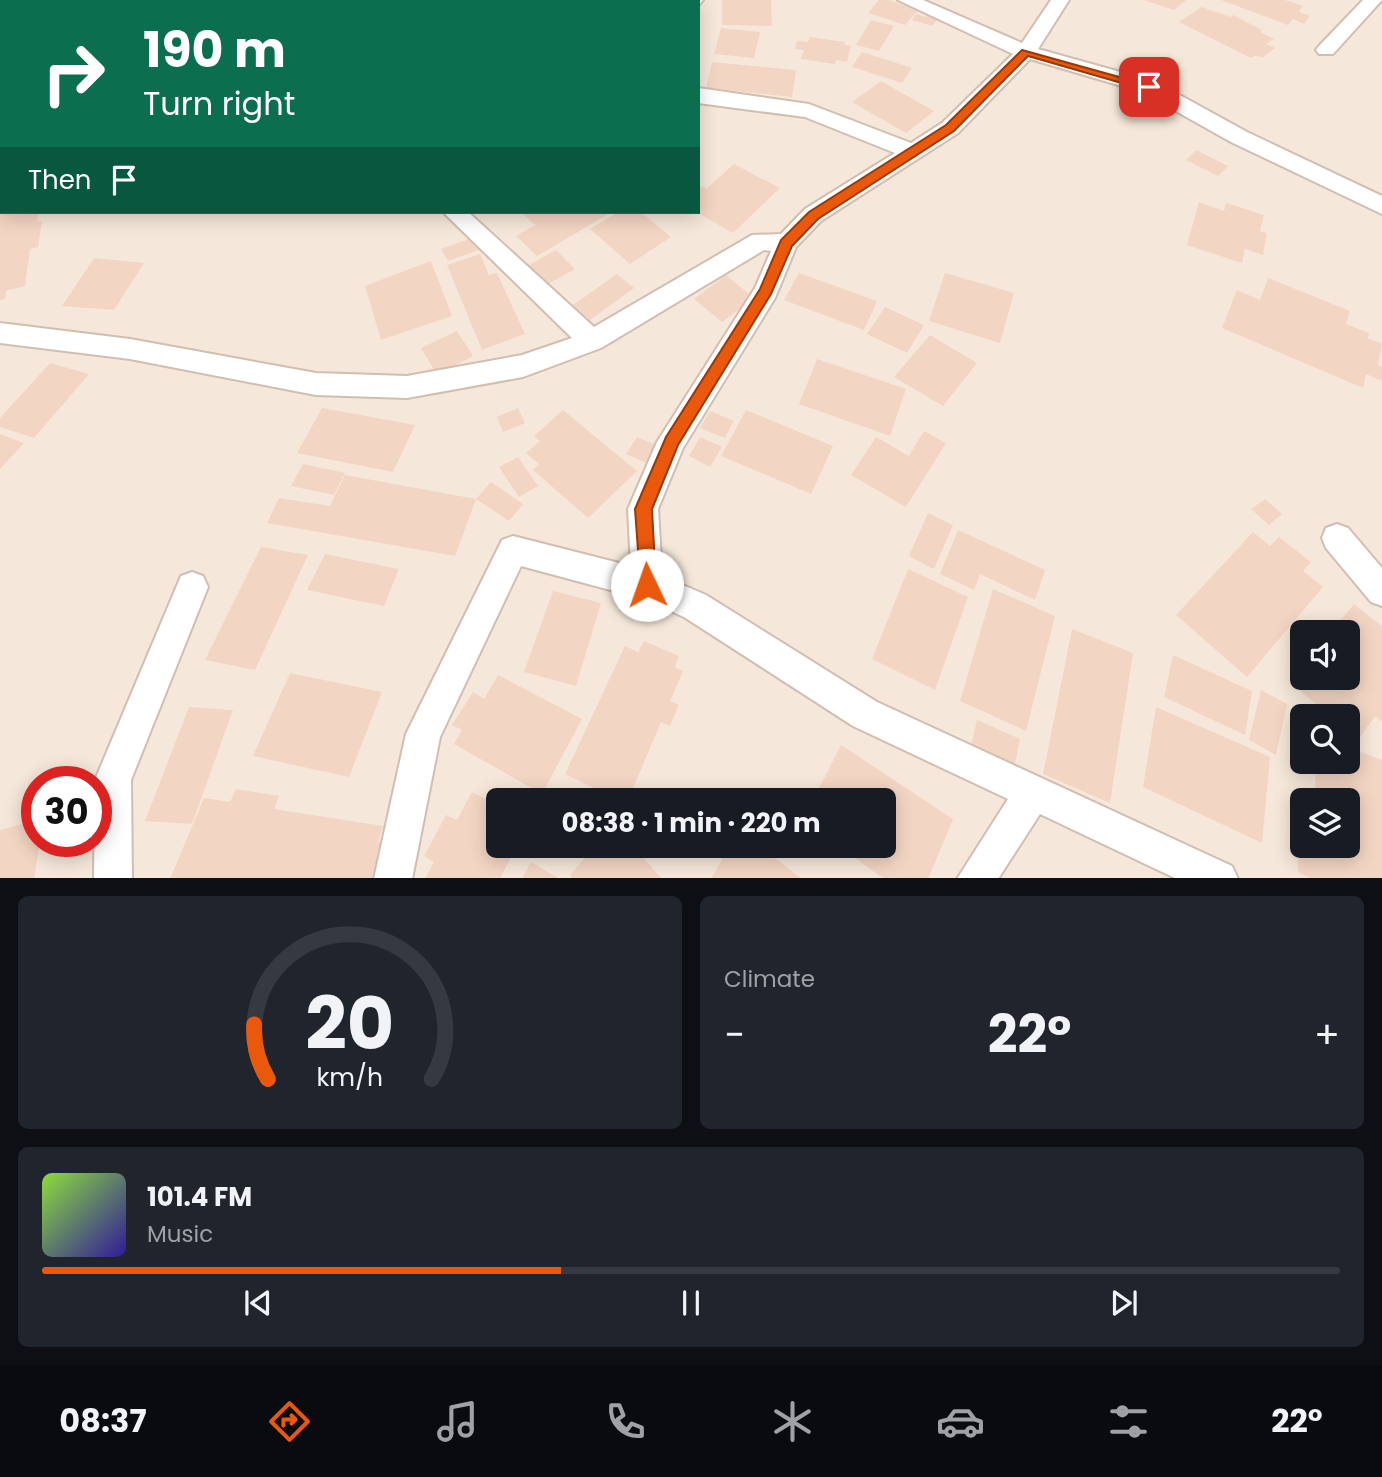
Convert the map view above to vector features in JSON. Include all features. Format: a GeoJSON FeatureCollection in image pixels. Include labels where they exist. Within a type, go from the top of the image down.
{"type":"FeatureCollection","features":[{"type":"Feature","properties":{"kind":"street"},"geometry":{"type":"LineString","coordinates":[[907,0],[1026,52],[1149,87],[1239,137],[1382,206]]}},
{"type":"Feature","properties":{"kind":"street"},"geometry":{"type":"LineString","coordinates":[[647,585],[643,509],[671,442],[766,290],[786,243],[813,215],[950,128],[1026,52],[1060,0]]}},
{"type":"Feature","properties":{"kind":"street"},"geometry":{"type":"LineString","coordinates":[[1326,50],[1373,0]]}},
{"type":"Feature","properties":{"kind":"street"},"geometry":{"type":"LineString","coordinates":[[700,97],[809,111],[912,150]]}},
{"type":"Feature","properties":{"kind":"street"},"geometry":{"type":"LineString","coordinates":[[456,214],[592,341]]}},
{"type":"Feature","properties":{"kind":"street"},"geometry":{"type":"LineString","coordinates":[[0,333],[130,349],[316,384],[407,387],[523,366],[592,341],[760,241],[786,243]]}},
{"type":"Feature","properties":{"kind":"street"},"geometry":{"type":"LineString","coordinates":[[1337,538],[1382,591]]}},
{"type":"Feature","properties":{"kind":"street"},"geometry":{"type":"LineString","coordinates":[[393,878],[423,734],[513,550],[647,585],[695,606],[865,714],[1219,878]]}},
{"type":"Feature","properties":{"kind":"street"},"geometry":{"type":"LineString","coordinates":[[113,878],[113,780],[192,587]]}},
{"type":"Feature","properties":{"kind":"street"},"geometry":{"type":"LineString","coordinates":[[976,878],[1033,793]]}},
{"type":"Feature","properties":{"kind":"shaded area"},"geometry":{"type":"Polygon","coordinates":[[[700,0],[1382,0],[1382,878],[0,878],[0,214],[700,214],[700,0]]]}},
{"type":"Feature","properties":{"kind":"building"},"geometry":{"type":"Polygon","coordinates":[[[722,0],[771,0],[772,26],[722,25],[722,0]]]}},
{"type":"Feature","properties":{"kind":"building"},"geometry":{"type":"Polygon","coordinates":[[[879,0],[888,0],[918,10],[905,25],[868,13],[879,0]]]}},
{"type":"Feature","properties":{"kind":"building"},"geometry":{"type":"Polygon","coordinates":[[[1143,0],[1186,0],[1174,10],[1143,0]]]}},
{"type":"Feature","properties":{"kind":"building"},"geometry":{"type":"Polygon","coordinates":[[[1221,0],[1285,0],[1303,6],[1299,12],[1310,16],[1304,24],[1293,19],[1288,25],[1221,0]]]}},
{"type":"Feature","properties":{"kind":"building"},"geometry":{"type":"Polygon","coordinates":[[[1202,7],[1230,17],[1233,15],[1262,30],[1260,32],[1274,39],[1266,44],[1275,48],[1262,58],[1256,55],[1251,58],[1179,22],[1202,7]]]}},
{"type":"Feature","properties":{"kind":"building"},"geometry":{"type":"Polygon","coordinates":[[[916,14],[938,18],[932,26],[912,20],[916,14]]]}},
{"type":"Feature","properties":{"kind":"building"},"geometry":{"type":"Polygon","coordinates":[[[871,20],[894,26],[879,51],[856,45],[871,20]]]}},
{"type":"Feature","properties":{"kind":"building"},"geometry":{"type":"Polygon","coordinates":[[[721,28],[760,32],[754,58],[714,54],[721,28]]]}},
{"type":"Feature","properties":{"kind":"building"},"geometry":{"type":"Polygon","coordinates":[[[810,37],[845,42],[844,45],[851,46],[847,62],[836,60],[835,64],[801,59],[804,50],[795,49],[797,41],[808,42],[810,37]]]}},
{"type":"Feature","properties":{"kind":"building"},"geometry":{"type":"Polygon","coordinates":[[[862,52],[912,68],[902,83],[852,67],[862,52]]]}},
{"type":"Feature","properties":{"kind":"building"},"geometry":{"type":"Polygon","coordinates":[[[712,62],[796,70],[792,97],[706,88],[712,62]]]}},
{"type":"Feature","properties":{"kind":"building"},"geometry":{"type":"Polygon","coordinates":[[[881,81],[934,111],[906,133],[852,102],[881,81]]]}},
{"type":"Feature","properties":{"kind":"building"},"geometry":{"type":"Polygon","coordinates":[[[1196,150],[1228,166],[1218,176],[1186,160],[1196,150]]]}},
{"type":"Feature","properties":{"kind":"building"},"geometry":{"type":"Polygon","coordinates":[[[734,164],[780,188],[733,233],[700,214],[700,188],[702,186],[706,189],[734,164]]]}},
{"type":"Feature","properties":{"kind":"building"},"geometry":{"type":"Polygon","coordinates":[[[1199,202],[1224,211],[1226,203],[1264,215],[1260,231],[1267,233],[1263,255],[1245,249],[1242,263],[1187,245],[1199,202]]]}},
{"type":"Feature","properties":{"kind":"building"},"geometry":{"type":"Polygon","coordinates":[[[0,214],[39,214],[37,222],[42,221],[38,247],[30,249],[25,286],[6,291],[5,299],[0,300],[0,214]]]}},
{"type":"Feature","properties":{"kind":"building"},"geometry":{"type":"Polygon","coordinates":[[[523,214],[609,214],[537,256],[516,236],[535,225],[523,214]]]}},
{"type":"Feature","properties":{"kind":"building"},"geometry":{"type":"Polygon","coordinates":[[[615,214],[643,214],[671,237],[630,264],[590,229],[615,214]]]}},
{"type":"Feature","properties":{"kind":"building"},"geometry":{"type":"Polygon","coordinates":[[[475,237],[481,249],[448,261],[441,249],[475,237]]]}},
{"type":"Feature","properties":{"kind":"building"},"geometry":{"type":"Polygon","coordinates":[[[556,250],[575,269],[546,285],[527,266],[556,250]]]}},
{"type":"Feature","properties":{"kind":"building"},"geometry":{"type":"Polygon","coordinates":[[[480,254],[489,275],[497,273],[525,334],[482,350],[447,265],[480,254]]]}},
{"type":"Feature","properties":{"kind":"building"},"geometry":{"type":"Polygon","coordinates":[[[94,258],[144,263],[114,310],[62,306],[94,258]]]}},
{"type":"Feature","properties":{"kind":"building"},"geometry":{"type":"Polygon","coordinates":[[[431,261],[452,316],[381,340],[365,286],[431,261]]]}},
{"type":"Feature","properties":{"kind":"building"},"geometry":{"type":"Polygon","coordinates":[[[799,273],[877,301],[864,330],[784,300],[799,273]]]}},
{"type":"Feature","properties":{"kind":"building"},"geometry":{"type":"Polygon","coordinates":[[[945,273],[1014,293],[1000,343],[929,321],[945,273]]]}},
{"type":"Feature","properties":{"kind":"building"},"geometry":{"type":"Polygon","coordinates":[[[617,274],[634,288],[590,320],[573,305],[617,274]]]}},
{"type":"Feature","properties":{"kind":"building"},"geometry":{"type":"Polygon","coordinates":[[[726,275],[754,298],[722,322],[694,299],[726,275]]]}},
{"type":"Feature","properties":{"kind":"building"},"geometry":{"type":"Polygon","coordinates":[[[1268,278],[1350,311],[1346,324],[1369,333],[1368,338],[1382,344],[1378,365],[1382,367],[1382,381],[1366,374],[1363,388],[1222,328],[1237,290],[1260,300],[1268,278]]]}},
{"type":"Feature","properties":{"kind":"building"},"geometry":{"type":"Polygon","coordinates":[[[885,307],[924,325],[907,353],[867,334],[885,307]]]}},
{"type":"Feature","properties":{"kind":"building"},"geometry":{"type":"Polygon","coordinates":[[[457,331],[473,356],[437,375],[421,348],[457,331]]]}},
{"type":"Feature","properties":{"kind":"building"},"geometry":{"type":"Polygon","coordinates":[[[930,335],[977,363],[943,406],[894,377],[930,335]]]}},
{"type":"Feature","properties":{"kind":"building"},"geometry":{"type":"Polygon","coordinates":[[[817,359],[906,389],[890,436],[799,404],[817,359]]]}},
{"type":"Feature","properties":{"kind":"building"},"geometry":{"type":"Polygon","coordinates":[[[50,363],[89,374],[34,438],[0,427],[0,418],[50,363]]]}},
{"type":"Feature","properties":{"kind":"building"},"geometry":{"type":"Polygon","coordinates":[[[322,408],[415,425],[393,472],[297,453],[322,408]]]}},
{"type":"Feature","properties":{"kind":"building"},"geometry":{"type":"Polygon","coordinates":[[[518,408],[525,423],[503,432],[497,417],[518,408]]]}},
{"type":"Feature","properties":{"kind":"building"},"geometry":{"type":"Polygon","coordinates":[[[563,410],[637,471],[588,518],[533,470],[539,464],[526,453],[540,441],[534,436],[563,410]]]}},
{"type":"Feature","properties":{"kind":"building"},"geometry":{"type":"Polygon","coordinates":[[[746,410],[833,446],[811,494],[721,456],[746,410]]]}},
{"type":"Feature","properties":{"kind":"building"},"geometry":{"type":"Polygon","coordinates":[[[710,411],[734,421],[725,438],[700,428],[710,411]]]}},
{"type":"Feature","properties":{"kind":"building"},"geometry":{"type":"Polygon","coordinates":[[[924,431],[946,443],[906,507],[851,475],[876,437],[909,456],[924,431]]]}},
{"type":"Feature","properties":{"kind":"building"},"geometry":{"type":"Polygon","coordinates":[[[0,434],[24,443],[0,469],[0,434]]]}},
{"type":"Feature","properties":{"kind":"building"},"geometry":{"type":"Polygon","coordinates":[[[637,437],[659,446],[649,464],[626,454],[637,437]]]}},
{"type":"Feature","properties":{"kind":"building"},"geometry":{"type":"Polygon","coordinates":[[[700,437],[722,447],[710,467],[689,456],[700,437]]]}},
{"type":"Feature","properties":{"kind":"building"},"geometry":{"type":"Polygon","coordinates":[[[518,457],[538,486],[519,497],[499,467],[518,457]]]}},
{"type":"Feature","properties":{"kind":"building"},"geometry":{"type":"Polygon","coordinates":[[[303,464],[345,473],[334,495],[291,486],[303,464]]]}},
{"type":"Feature","properties":{"kind":"building"},"geometry":{"type":"Polygon","coordinates":[[[345,475],[476,499],[455,556],[267,523],[279,498],[330,506],[345,475]]]}},
{"type":"Feature","properties":{"kind":"building"},"geometry":{"type":"Polygon","coordinates":[[[491,482],[523,504],[509,521],[476,499],[491,482]]]}},
{"type":"Feature","properties":{"kind":"building"},"geometry":{"type":"Polygon","coordinates":[[[1265,499],[1282,514],[1269,525],[1251,509],[1265,499]]]}},
{"type":"Feature","properties":{"kind":"building"},"geometry":{"type":"Polygon","coordinates":[[[928,513],[953,525],[934,569],[909,556],[928,513]]]}},
{"type":"Feature","properties":{"kind":"building"},"geometry":{"type":"Polygon","coordinates":[[[958,530],[1045,570],[1035,600],[980,574],[974,590],[940,574],[958,530]]]}},
{"type":"Feature","properties":{"kind":"building"},"geometry":{"type":"Polygon","coordinates":[[[1253,532],[1270,546],[1279,537],[1311,562],[1303,571],[1323,587],[1295,620],[1290,620],[1290,626],[1247,677],[1176,615],[1253,532]]]}},
{"type":"Feature","properties":{"kind":"building"},"geometry":{"type":"Polygon","coordinates":[[[261,547],[308,555],[255,670],[205,660],[261,547]]]}},
{"type":"Feature","properties":{"kind":"building"},"geometry":{"type":"Polygon","coordinates":[[[325,554],[399,569],[384,606],[307,590],[325,554]]]}},
{"type":"Feature","properties":{"kind":"building"},"geometry":{"type":"Polygon","coordinates":[[[908,569],[968,597],[935,690],[872,659],[908,569]]]}},
{"type":"Feature","properties":{"kind":"building"},"geometry":{"type":"Polygon","coordinates":[[[993,589],[1055,616],[1026,731],[960,701],[993,589]]]}},
{"type":"Feature","properties":{"kind":"building"},"geometry":{"type":"Polygon","coordinates":[[[553,591],[601,603],[576,686],[524,672],[553,591]]]}},
{"type":"Feature","properties":{"kind":"building"},"geometry":{"type":"Polygon","coordinates":[[[1354,604],[1382,626],[1382,722],[1375,716],[1360,737],[1360,704],[1316,704],[1299,690],[1360,690],[1360,620],[1341,620],[1354,604]]]}},
{"type":"Feature","properties":{"kind":"building"},"geometry":{"type":"Polygon","coordinates":[[[1072,629],[1133,653],[1110,803],[1043,774],[1072,629]]]}},
{"type":"Feature","properties":{"kind":"building"},"geometry":{"type":"Polygon","coordinates":[[[644,641],[679,656],[675,667],[683,671],[670,701],[679,705],[670,726],[661,722],[633,788],[594,788],[565,774],[625,646],[638,652],[644,641]]]}},
{"type":"Feature","properties":{"kind":"building"},"geometry":{"type":"Polygon","coordinates":[[[1173,655],[1252,691],[1245,735],[1164,697],[1173,655]]]}},
{"type":"Feature","properties":{"kind":"building"},"geometry":{"type":"Polygon","coordinates":[[[290,673],[382,692],[349,777],[253,756],[290,673]]]}},
{"type":"Feature","properties":{"kind":"building"},"geometry":{"type":"Polygon","coordinates":[[[498,675],[582,719],[545,788],[531,788],[454,744],[462,730],[452,725],[473,692],[484,699],[498,675]]]}},
{"type":"Feature","properties":{"kind":"building"},"geometry":{"type":"Polygon","coordinates":[[[1261,690],[1287,704],[1276,755],[1249,740],[1261,690]]]}},
{"type":"Feature","properties":{"kind":"building"},"geometry":{"type":"Polygon","coordinates":[[[189,707],[233,710],[192,824],[145,821],[189,707]]]}},
{"type":"Feature","properties":{"kind":"building"},"geometry":{"type":"Polygon","coordinates":[[[1156,707],[1270,757],[1262,843],[1143,787],[1156,707]]]}},
{"type":"Feature","properties":{"kind":"building"},"geometry":{"type":"Polygon","coordinates":[[[977,720],[1020,739],[1013,773],[969,754],[977,720]]]}},
{"type":"Feature","properties":{"kind":"building"},"geometry":{"type":"Polygon","coordinates":[[[841,745],[953,819],[928,878],[883,878],[855,858],[896,858],[896,788],[819,788],[841,745]]]}},
{"type":"Feature","properties":{"kind":"building"},"geometry":{"type":"Polygon","coordinates":[[[1360,752],[1382,760],[1382,878],[1310,878],[1298,872],[1298,858],[1360,858],[1360,788],[1315,788],[1316,774],[1360,774],[1360,752]]]}},
{"type":"Feature","properties":{"kind":"building"},"geometry":{"type":"Polygon","coordinates":[[[236,789],[279,796],[274,809],[383,826],[378,842],[385,843],[374,878],[170,878],[204,798],[230,802],[236,789]]]}},
{"type":"Feature","properties":{"kind":"building"},"geometry":{"type":"Polygon","coordinates":[[[472,792],[486,799],[486,858],[510,858],[500,878],[426,878],[434,862],[424,856],[446,815],[457,820],[472,792]]]}},
{"type":"Feature","properties":{"kind":"building"},"geometry":{"type":"Polygon","coordinates":[[[21,824],[21,857],[38,857],[34,878],[0,878],[0,830],[21,824]]]}},
{"type":"Feature","properties":{"kind":"building"},"geometry":{"type":"Polygon","coordinates":[[[585,858],[643,858],[661,878],[572,878],[570,875],[585,858]]]}},
{"type":"Feature","properties":{"kind":"building"},"geometry":{"type":"Polygon","coordinates":[[[723,858],[775,858],[801,878],[712,878],[723,858]]]}},
{"type":"Feature","properties":{"kind":"building"},"geometry":{"type":"Polygon","coordinates":[[[531,862],[558,878],[523,878],[531,862]]]}},
{"type":"Feature","properties":{"kind":"route"},"geometry":{"type":"LineString","coordinates":[[647,585],[643,509],[671,442],[766,290],[786,243],[813,215],[950,128],[1026,52],[1149,87]]}}]}
